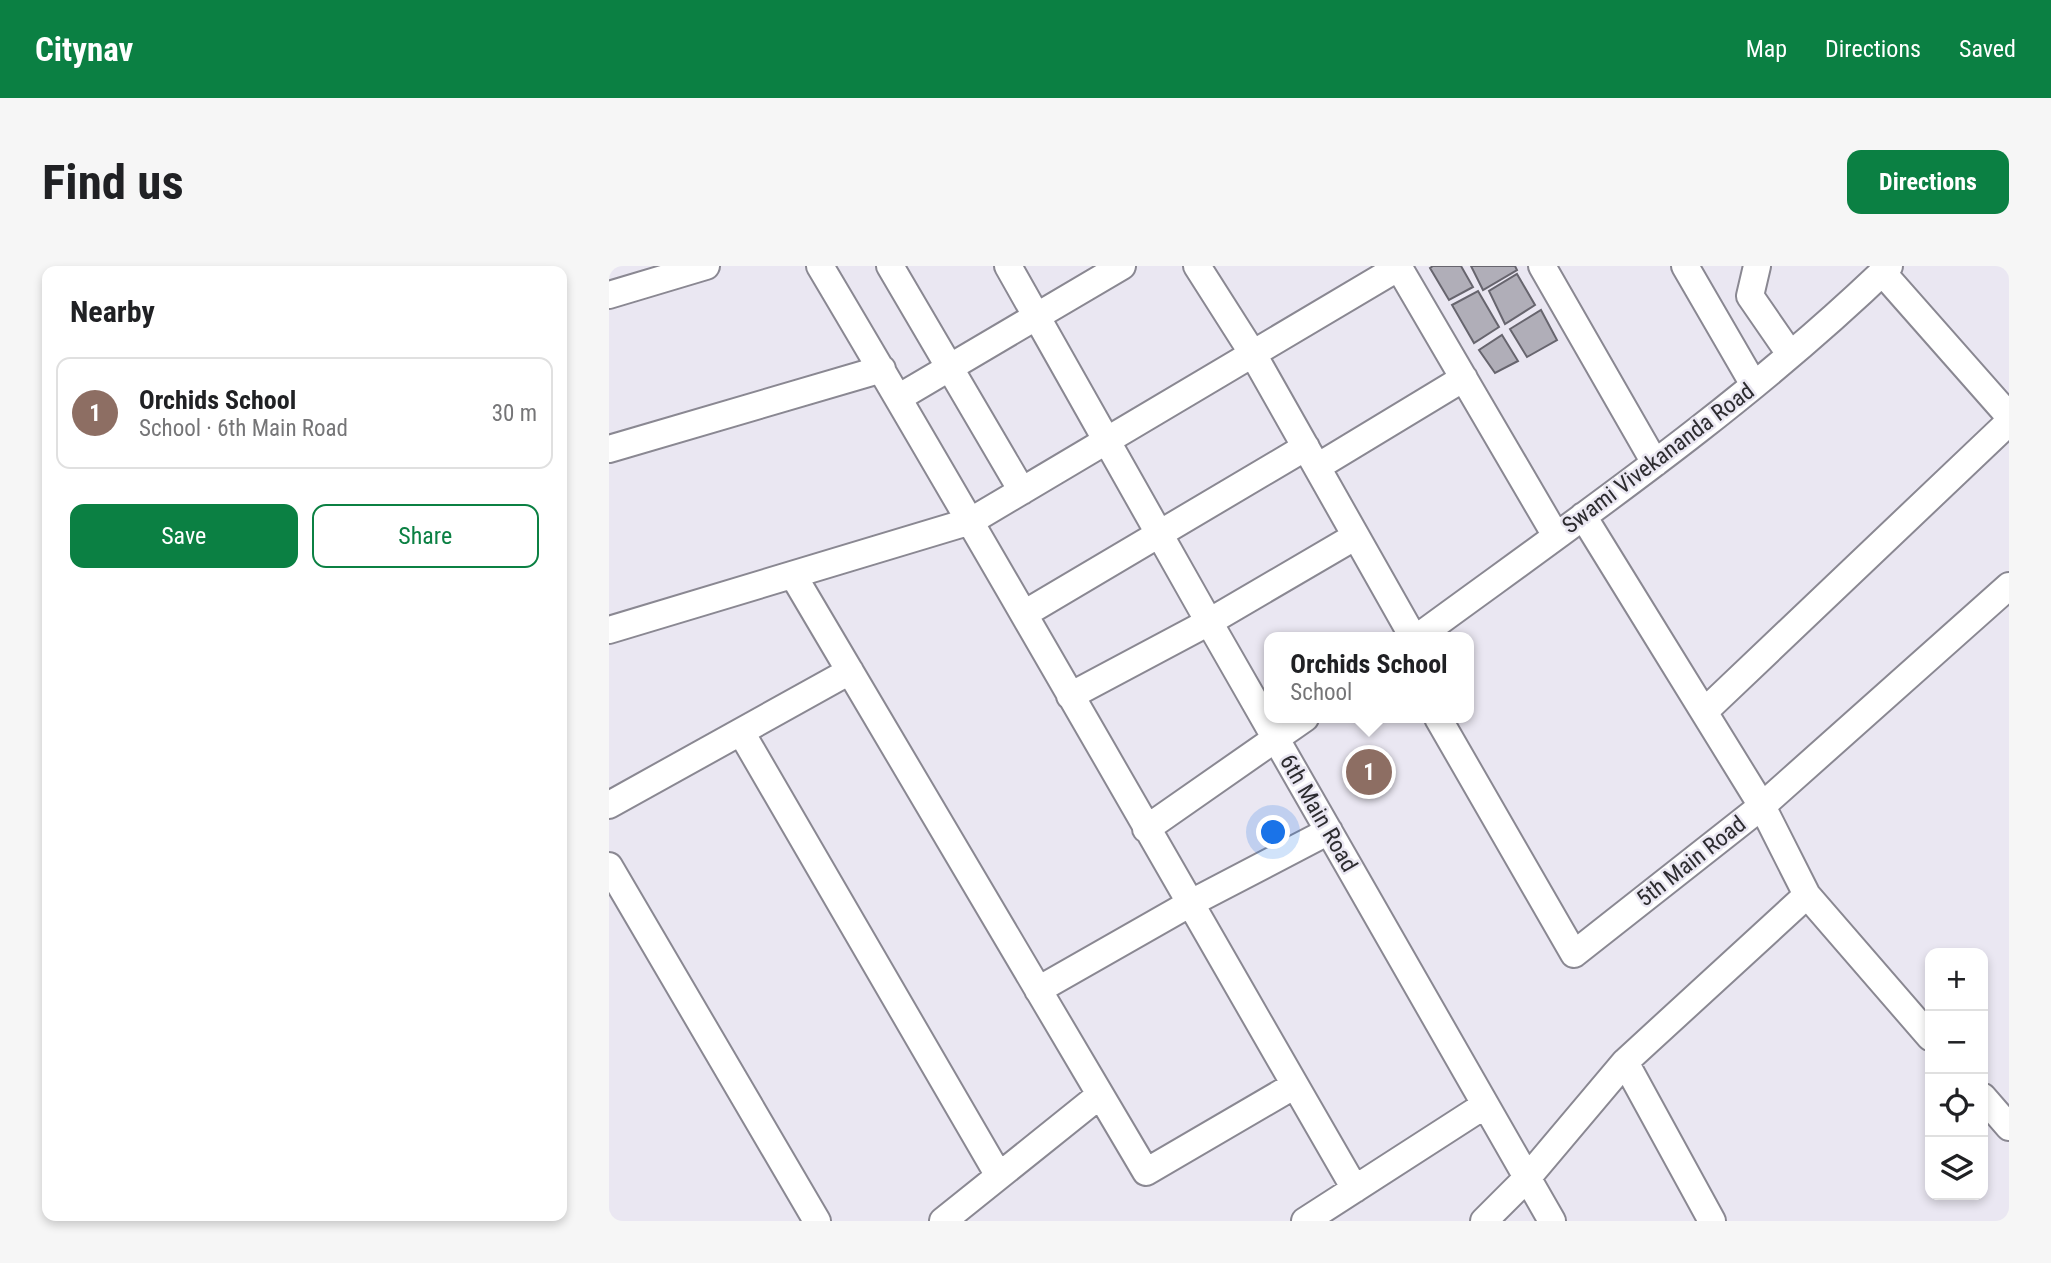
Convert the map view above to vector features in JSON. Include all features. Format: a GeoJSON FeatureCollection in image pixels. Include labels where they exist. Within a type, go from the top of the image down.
{"type":"FeatureCollection","features":[{"type":"Feature","properties":{"kind":"street"},"geometry":{"type":"LineString","coordinates":[[609,295],[706,266]]}},
{"type":"Feature","properties":{"kind":"street"},"geometry":{"type":"LineString","coordinates":[[820,266],[971,521],[1355,1189]]}},
{"type":"Feature","properties":{"kind":"street"},"geometry":{"type":"LineString","coordinates":[[890,266],[1022,491]]}},
{"type":"Feature","properties":{"kind":"street","name":"6th Main Road"},"geometry":{"type":"LineString","coordinates":[[1008,266],[1264,717]]}},
{"type":"Feature","properties":{"kind":"street"},"geometry":{"type":"LineString","coordinates":[[898,398],[1122,266]]}},
{"type":"Feature","properties":{"kind":"street"},"geometry":{"type":"LineString","coordinates":[[1197,266],[1253,354],[1413,632]]}},
{"type":"Feature","properties":{"kind":"street"},"geometry":{"type":"LineString","coordinates":[[1542,266],[1655,463]]}},
{"type":"Feature","properties":{"kind":"street"},"geometry":{"type":"LineString","coordinates":[[1685,266],[1755,385]]}},
{"type":"Feature","properties":{"kind":"street"},"geometry":{"type":"LineString","coordinates":[[1758,266],[1750,296],[1790,354]]}},
{"type":"Feature","properties":{"kind":"street"},"geometry":{"type":"LineString","coordinates":[[609,630],[971,521],[1398,267],[1556,536]]}},
{"type":"Feature","properties":{"kind":"street"},"geometry":{"type":"LineString","coordinates":[[1886,269],[2009,416]]}},
{"type":"Feature","properties":{"kind":"street","name":"Swami Vivekananda Road"},"geometry":{"type":"LineString","coordinates":[[1423,632],[1655,463],[1755,385],[1886,269]]}},
{"type":"Feature","properties":{"kind":"street"},"geometry":{"type":"LineString","coordinates":[[609,449],[882,369]]}},
{"type":"Feature","properties":{"kind":"street"},"geometry":{"type":"LineString","coordinates":[[1024,614],[1160,533],[1464,379]]}},
{"type":"Feature","properties":{"kind":"street"},"geometry":{"type":"LineString","coordinates":[[1704,712],[2009,422]]}},
{"type":"Feature","properties":{"kind":"street"},"geometry":{"type":"LineString","coordinates":[[1583,516],[1762,806],[1807,895],[1925,1031]]}},
{"type":"Feature","properties":{"kind":"street"},"geometry":{"type":"LineString","coordinates":[[1070,695],[1209,622],[1356,536]]}},
{"type":"Feature","properties":{"kind":"street"},"geometry":{"type":"LineString","coordinates":[[793,575],[1146,1172],[1295,1085]]}},
{"type":"Feature","properties":{"kind":"street","name":"5th Main Road"},"geometry":{"type":"LineString","coordinates":[[1441,723],[1574,954],[1762,806],[2009,586]]}},
{"type":"Feature","properties":{"kind":"street"},"geometry":{"type":"LineString","coordinates":[[609,805],[850,671]]}},
{"type":"Feature","properties":{"kind":"street","name":"6th Main Road"},"geometry":{"type":"LineString","coordinates":[[1267,723],[1552,1221]]}},
{"type":"Feature","properties":{"kind":"street"},"geometry":{"type":"LineString","coordinates":[[1146,829],[1297,723]]}},
{"type":"Feature","properties":{"kind":"street"},"geometry":{"type":"LineString","coordinates":[[741,732],[999,1176]]}},
{"type":"Feature","properties":{"kind":"street"},"geometry":{"type":"LineString","coordinates":[[1038,990],[1189,904],[1329,831]]}},
{"type":"Feature","properties":{"kind":"street"},"geometry":{"type":"LineString","coordinates":[[609,866],[817,1221]]}},
{"type":"Feature","properties":{"kind":"street"},"geometry":{"type":"LineString","coordinates":[[1484,1221],[1528,1177],[1625,1062],[1807,895]]}},
{"type":"Feature","properties":{"kind":"street"},"geometry":{"type":"LineString","coordinates":[[1625,1062],[1712,1221]]}},
{"type":"Feature","properties":{"kind":"street"},"geometry":{"type":"LineString","coordinates":[[943,1221],[1100,1095]]}},
{"type":"Feature","properties":{"kind":"street"},"geometry":{"type":"LineString","coordinates":[[1988,1103],[2009,1127]]}},
{"type":"Feature","properties":{"kind":"street"},"geometry":{"type":"LineString","coordinates":[[1305,1221],[1485,1105]]}},
{"type":"Feature","properties":{"kind":"building"},"geometry":{"type":"Polygon","coordinates":[[[1461,266],[1473,287],[1449,300],[1430,268],[1461,266]]]}},
{"type":"Feature","properties":{"kind":"building"},"geometry":{"type":"Polygon","coordinates":[[[1471,266],[1515,266],[1517,270],[1483,290],[1471,266]]]}},
{"type":"Feature","properties":{"kind":"building"},"geometry":{"type":"Polygon","coordinates":[[[1517,274],[1535,305],[1505,324],[1489,291],[1517,274]]]}},
{"type":"Feature","properties":{"kind":"building"},"geometry":{"type":"Polygon","coordinates":[[[1478,291],[1499,327],[1474,343],[1452,305],[1478,291]]]}},
{"type":"Feature","properties":{"kind":"building"},"geometry":{"type":"Polygon","coordinates":[[[1541,310],[1557,340],[1527,357],[1510,329],[1541,310]]]}},
{"type":"Feature","properties":{"kind":"building"},"geometry":{"type":"Polygon","coordinates":[[[1502,335],[1518,361],[1495,373],[1479,350],[1502,335]]]}},
{"type":"Feature","properties":{"kind":"place","name":"Orchids School"},"geometry":{"type":"Point","coordinates":[1369,772]}}]}
